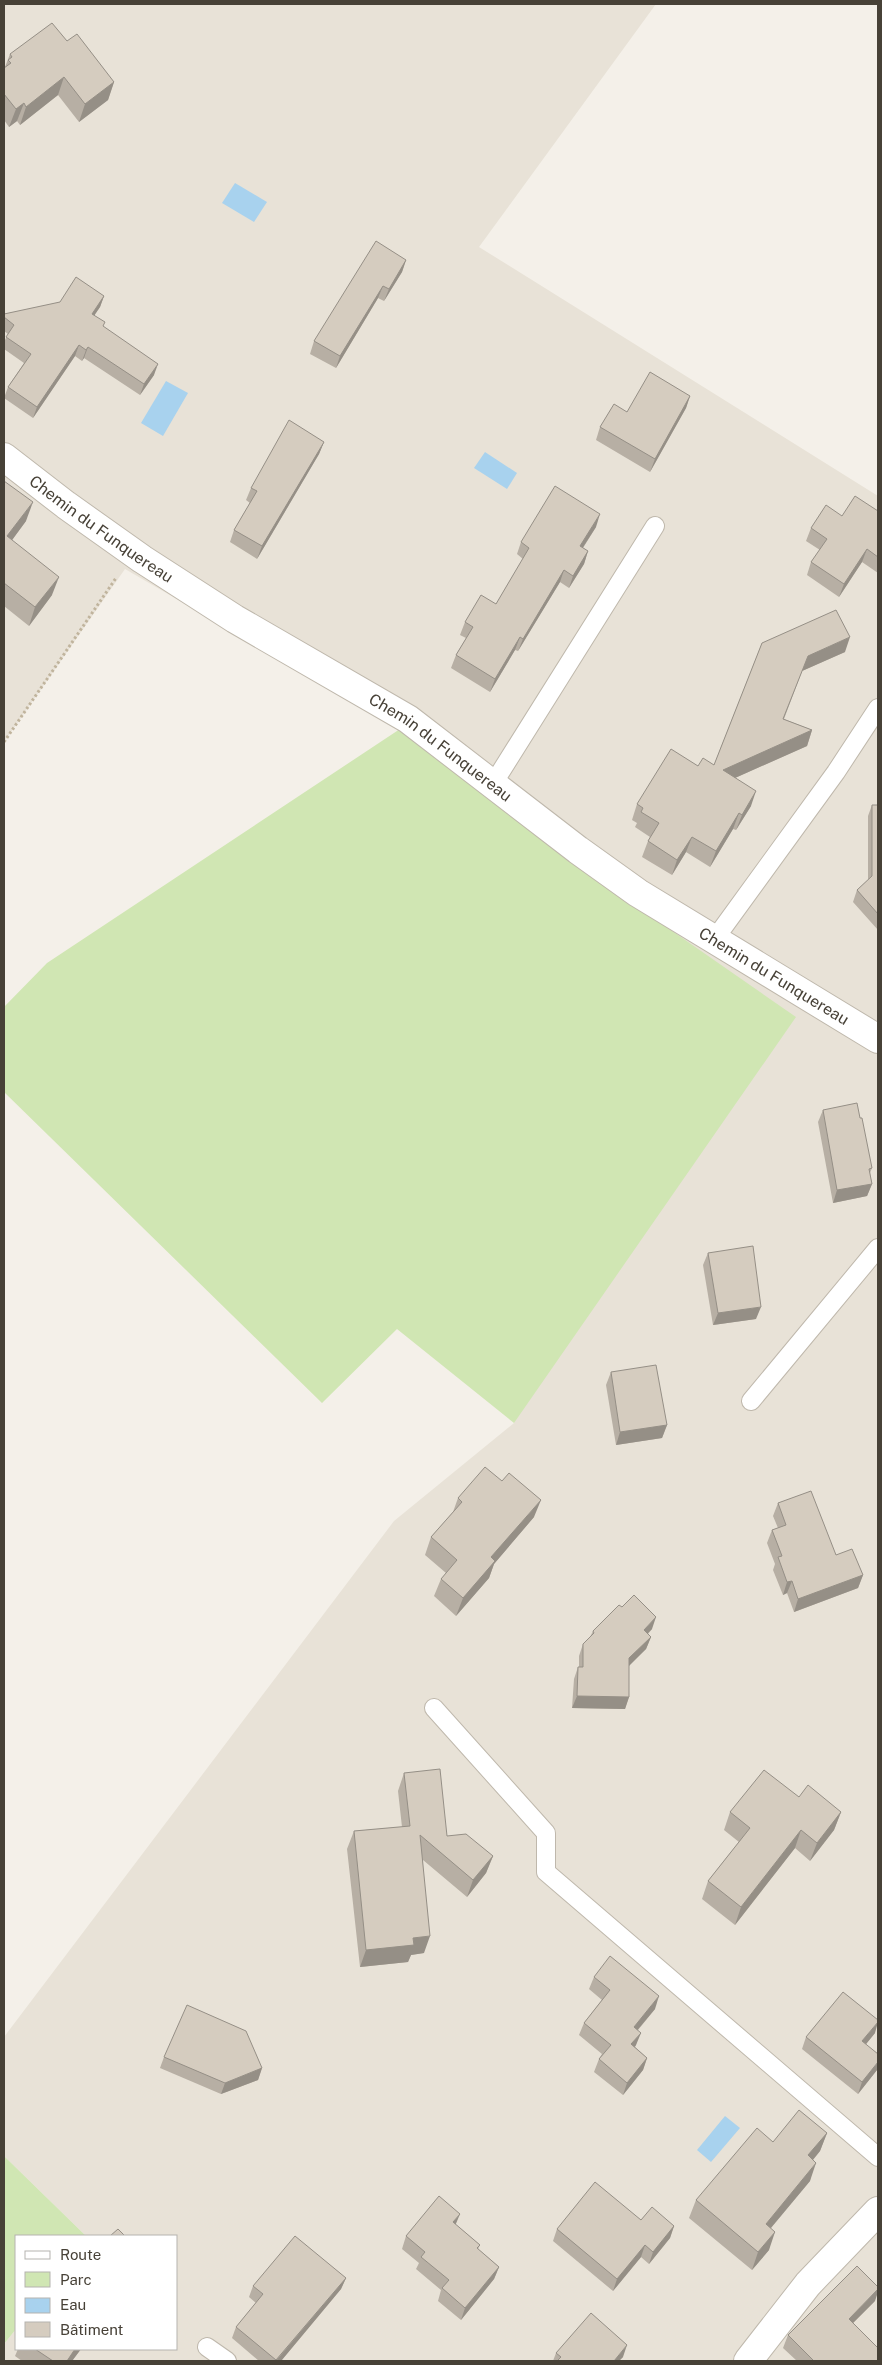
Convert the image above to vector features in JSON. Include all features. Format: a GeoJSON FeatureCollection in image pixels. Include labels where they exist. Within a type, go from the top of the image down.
{"type":"FeatureCollection","features":[{"type":"Feature","properties":{"kind":"street","name":"Chemin du Funquereau"},"geometry":{"type":"LineString","coordinates":[[4,456],[66,505],[133,553],[235,619],[408,719],[606,871],[714,940],[878,1039]]}},
{"type":"Feature","properties":{"kind":"street"},"geometry":{"type":"LineString","coordinates":[[748,2361],[808,2284],[878,2211]]}},
{"type":"Feature","properties":{"kind":"lane"},"geometry":{"type":"LineString","coordinates":[[493,784],[655,526]]}},
{"type":"Feature","properties":{"kind":"lane"},"geometry":{"type":"LineString","coordinates":[[714,940],[836,772],[878,708]]}},
{"type":"Feature","properties":{"kind":"lane"},"geometry":{"type":"LineString","coordinates":[[751,1401],[878,1248]]}},
{"type":"Feature","properties":{"kind":"lane"},"geometry":{"type":"LineString","coordinates":[[434,1708],[546,1832],[546,1872],[878,2156]]}},
{"type":"Feature","properties":{"kind":"lane"},"geometry":{"type":"LineString","coordinates":[[207,2347],[227,2361]]}},
{"type":"Feature","properties":{"kind":"path"},"geometry":{"type":"LineString","coordinates":[[4,742],[133,553]]}},
{"type":"Feature","properties":{"kind":"shaded area"},"geometry":{"type":"Polygon","coordinates":[[[4,4],[656,4],[479,247],[878,496],[878,2361],[4,2361],[4,2344],[15,2330],[15,2350],[178,2350],[178,2235],[85,2235],[4,2156],[4,2037],[394,1521],[514,1423],[593,876],[400,729],[125,569],[4,742],[4,4]]]}},
{"type":"Feature","properties":{"kind":"green space"},"geometry":{"type":"Polygon","coordinates":[[[400,729],[593,876],[796,1017],[514,1423],[397,1329],[322,1403],[4,1092],[4,1007],[47,963],[400,729]]]}},
{"type":"Feature","properties":{"kind":"green space"},"geometry":{"type":"Polygon","coordinates":[[[4,2156],[85,2235],[15,2235],[15,2330],[4,2344],[4,2156]]]}},
{"type":"Feature","properties":{"kind":"water"},"geometry":{"type":"Polygon","coordinates":[[[235,183],[267,202],[254,222],[222,203],[235,183]]]}},
{"type":"Feature","properties":{"kind":"water"},"geometry":{"type":"Polygon","coordinates":[[[166,381],[188,393],[163,436],[141,423],[166,381]]]}},
{"type":"Feature","properties":{"kind":"water"},"geometry":{"type":"Polygon","coordinates":[[[485,452],[517,473],[507,489],[474,468],[485,452]]]}},
{"type":"Feature","properties":{"kind":"water"},"geometry":{"type":"Polygon","coordinates":[[[725,2116],[740,2128],[711,2162],[697,2150],[725,2116]]]}},
{"type":"Feature","properties":{"kind":"building"},"geometry":{"type":"Polygon","coordinates":[[[52,23],[67,41],[77,34],[114,82],[85,104],[64,77],[26,107],[24,103],[16,109],[4,94],[4,68],[11,63],[8,60],[12,57],[10,54],[52,23]]]}},
{"type":"Feature","properties":{"kind":"building"},"geometry":{"type":"Polygon","coordinates":[[[376,241],[406,260],[389,289],[383,286],[340,356],[314,341],[376,241]]]}},
{"type":"Feature","properties":{"kind":"building"},"geometry":{"type":"Polygon","coordinates":[[[76,277],[104,296],[92,314],[105,322],[103,326],[158,364],[144,384],[88,347],[86,350],[79,345],[37,407],[8,387],[31,354],[6,337],[14,325],[4,317],[4,314],[60,302],[76,277]]]}},
{"type":"Feature","properties":{"kind":"building"},"geometry":{"type":"Polygon","coordinates":[[[650,372],[690,396],[655,459],[600,427],[614,404],[627,412],[650,372]]]}},
{"type":"Feature","properties":{"kind":"building"},"geometry":{"type":"Polygon","coordinates":[[[289,420],[324,442],[262,546],[234,530],[257,491],[251,488],[289,420]]]}},
{"type":"Feature","properties":{"kind":"building"},"geometry":{"type":"Polygon","coordinates":[[[4,481],[33,502],[7,536],[59,577],[35,607],[4,583],[4,481]]]}},
{"type":"Feature","properties":{"kind":"building"},"geometry":{"type":"Polygon","coordinates":[[[555,486],[600,514],[580,546],[588,551],[573,576],[564,570],[523,639],[520,637],[495,679],[456,655],[473,627],[465,622],[481,595],[496,604],[529,548],[521,542],[555,486]]]}},
{"type":"Feature","properties":{"kind":"building"},"geometry":{"type":"Polygon","coordinates":[[[855,496],[878,511],[878,557],[867,549],[844,584],[811,562],[827,539],[811,528],[826,505],[842,516],[855,496]]]}},
{"type":"Feature","properties":{"kind":"building"},"geometry":{"type":"Polygon","coordinates":[[[836,610],[850,637],[808,656],[783,719],[812,730],[723,770],[756,791],[742,815],[739,813],[716,851],[692,837],[677,860],[648,841],[659,823],[641,812],[643,808],[637,804],[671,749],[698,766],[703,758],[714,765],[762,643],[836,610]]]}},
{"type":"Feature","properties":{"kind":"building"},"geometry":{"type":"Polygon","coordinates":[[[872,805],[878,805],[878,914],[857,890],[872,876],[872,805]]]}},
{"type":"Feature","properties":{"kind":"building"},"geometry":{"type":"Polygon","coordinates":[[[857,1103],[872,1168],[869,1169],[872,1184],[837,1190],[823,1110],[857,1103]]]}},
{"type":"Feature","properties":{"kind":"building"},"geometry":{"type":"Polygon","coordinates":[[[753,1246],[761,1307],[718,1313],[708,1253],[753,1246]]]}},
{"type":"Feature","properties":{"kind":"building"},"geometry":{"type":"Polygon","coordinates":[[[656,1365],[667,1425],[620,1432],[611,1372],[656,1365]]]}},
{"type":"Feature","properties":{"kind":"building"},"geometry":{"type":"Polygon","coordinates":[[[485,1467],[502,1481],[509,1473],[541,1500],[491,1557],[495,1561],[463,1598],[441,1579],[457,1560],[431,1537],[462,1502],[458,1498],[485,1467]]]}},
{"type":"Feature","properties":{"kind":"building"},"geometry":{"type":"Polygon","coordinates":[[[811,1491],[836,1555],[852,1549],[863,1575],[798,1599],[792,1581],[787,1582],[778,1557],[782,1556],[772,1530],[786,1525],[778,1503],[811,1491]]]}},
{"type":"Feature","properties":{"kind":"building"},"geometry":{"type":"Polygon","coordinates":[[[634,1595],[656,1617],[644,1630],[651,1637],[629,1658],[629,1697],[577,1696],[578,1667],[583,1667],[583,1644],[619,1605],[622,1607],[634,1595]]]}},
{"type":"Feature","properties":{"kind":"building"},"geometry":{"type":"Polygon","coordinates":[[[440,1769],[447,1836],[466,1834],[493,1856],[473,1880],[420,1835],[430,1936],[413,1938],[414,1945],[366,1950],[354,1831],[410,1826],[404,1773],[440,1769]]]}},
{"type":"Feature","properties":{"kind":"building"},"geometry":{"type":"Polygon","coordinates":[[[764,1770],[799,1797],[808,1785],[841,1812],[817,1843],[801,1830],[741,1907],[708,1881],[750,1828],[730,1812],[764,1770]]]}},
{"type":"Feature","properties":{"kind":"building"},"geometry":{"type":"Polygon","coordinates":[[[610,1956],[659,1996],[634,2027],[641,2033],[631,2044],[647,2058],[627,2083],[599,2059],[611,2045],[584,2023],[610,1990],[594,1977],[610,1956]]]}},
{"type":"Feature","properties":{"kind":"building"},"geometry":{"type":"Polygon","coordinates":[[[843,1992],[878,2020],[862,2041],[878,2054],[878,2062],[862,2082],[806,2037],[843,1992]]]}},
{"type":"Feature","properties":{"kind":"building"},"geometry":{"type":"Polygon","coordinates":[[[187,2005],[246,2031],[262,2068],[225,2083],[164,2057],[187,2005]]]}},
{"type":"Feature","properties":{"kind":"building"},"geometry":{"type":"Polygon","coordinates":[[[799,2110],[827,2133],[808,2155],[816,2163],[766,2224],[775,2232],[758,2252],[696,2200],[757,2128],[773,2142],[799,2110]]]}},
{"type":"Feature","properties":{"kind":"building"},"geometry":{"type":"Polygon","coordinates":[[[595,2182],[641,2220],[652,2207],[674,2226],[653,2252],[645,2245],[617,2279],[557,2229],[595,2182]]]}},
{"type":"Feature","properties":{"kind":"building"},"geometry":{"type":"Polygon","coordinates":[[[439,2196],[460,2214],[453,2222],[480,2245],[477,2248],[499,2267],[465,2308],[442,2288],[449,2280],[421,2257],[425,2252],[406,2236],[439,2196]]]}},
{"type":"Feature","properties":{"kind":"building"},"geometry":{"type":"Polygon","coordinates":[[[118,2229],[124,2235],[111,2235],[118,2229]]]}},
{"type":"Feature","properties":{"kind":"building"},"geometry":{"type":"Polygon","coordinates":[[[295,2236],[346,2278],[276,2360],[236,2327],[263,2294],[253,2286],[295,2236]]]}},
{"type":"Feature","properties":{"kind":"building"},"geometry":{"type":"Polygon","coordinates":[[[857,2266],[878,2289],[849,2319],[878,2348],[878,2361],[814,2361],[788,2335],[857,2266]]]}},
{"type":"Feature","properties":{"kind":"building"},"geometry":{"type":"Polygon","coordinates":[[[591,2313],[627,2345],[614,2361],[557,2361],[561,2357],[556,2353],[591,2313]]]}},
{"type":"Feature","properties":{"kind":"building"},"geometry":{"type":"Polygon","coordinates":[[[36,2350],[74,2350],[67,2361],[53,2361],[36,2350]]]}}]}
